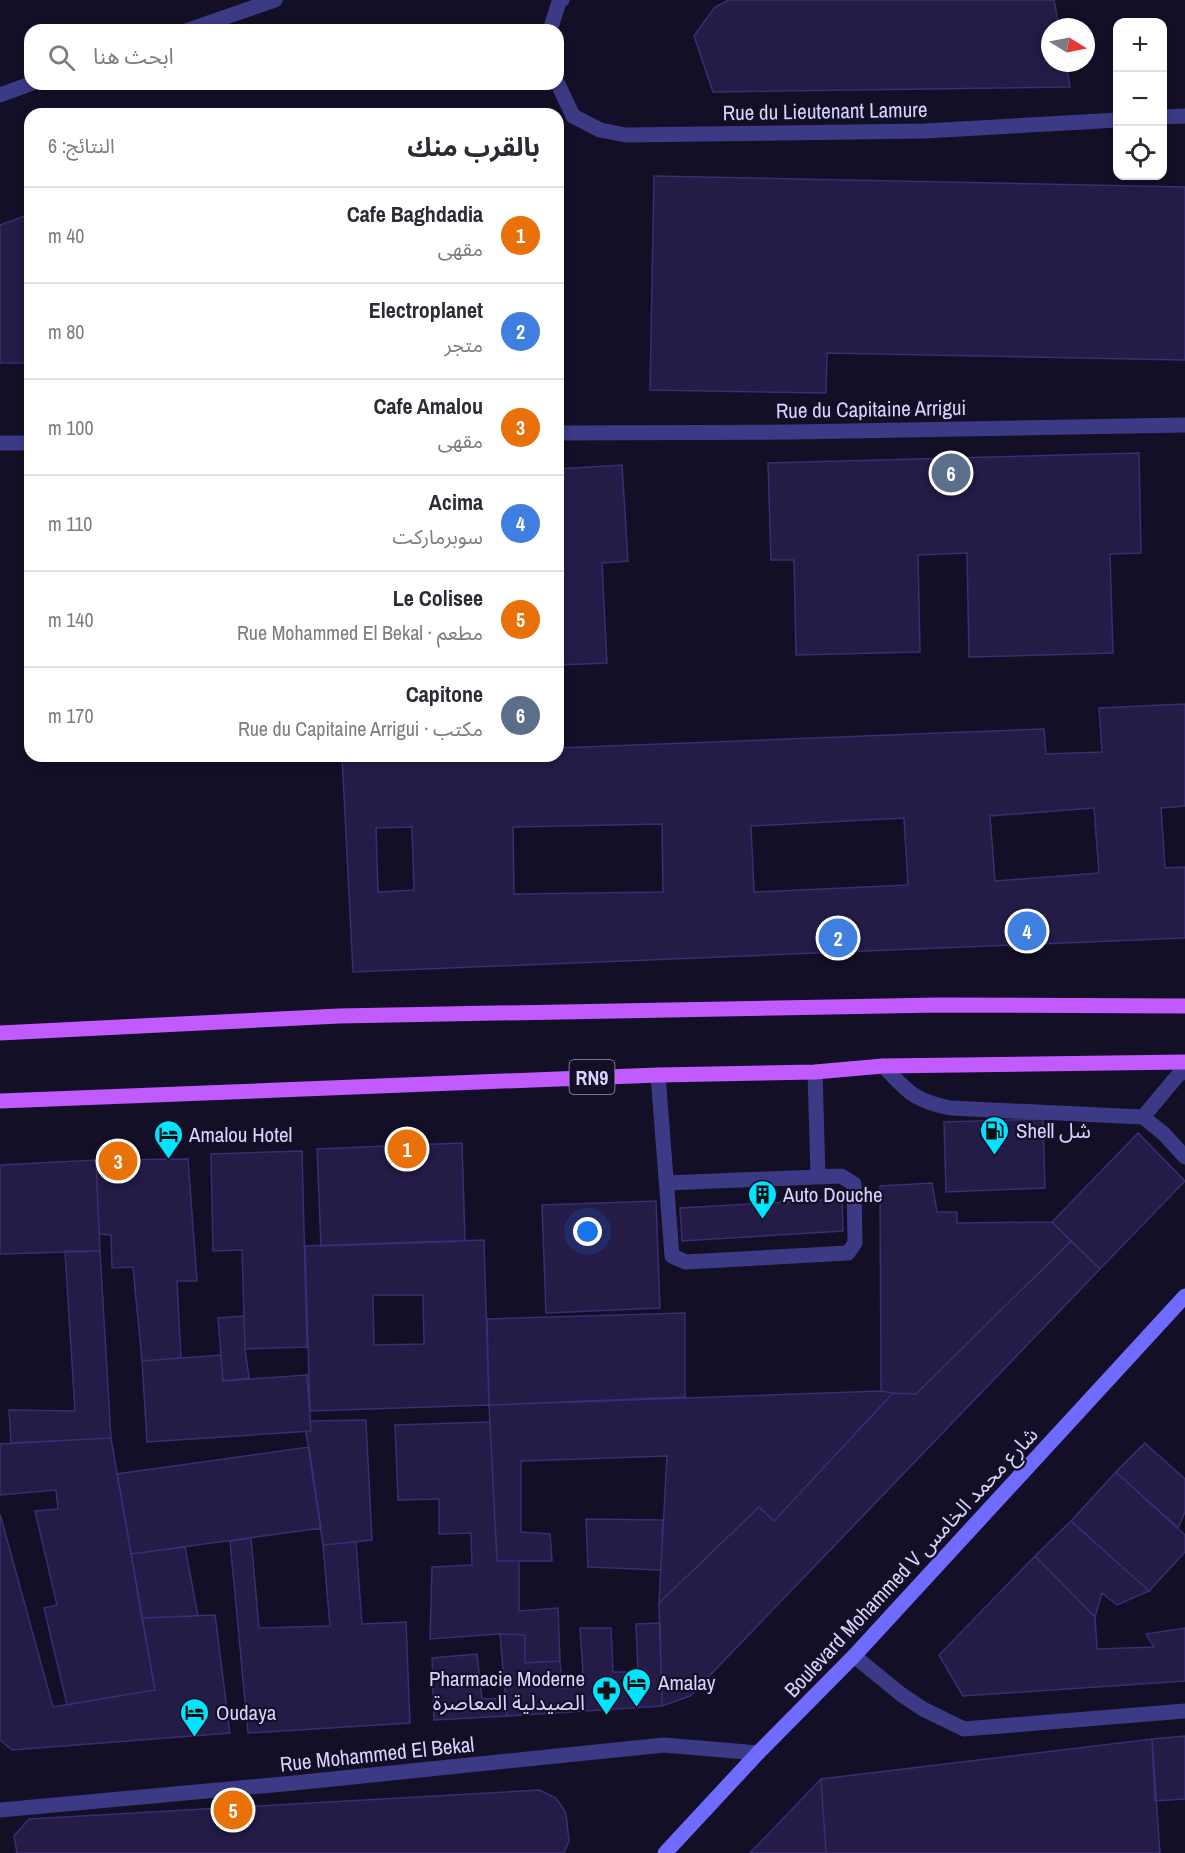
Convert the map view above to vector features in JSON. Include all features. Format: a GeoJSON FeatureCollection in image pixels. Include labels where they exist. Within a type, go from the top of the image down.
{"type":"FeatureCollection","features":[{"type":"Feature","properties":{"kind":"main road"},"geometry":{"type":"LineString","coordinates":[[0,1033],[339,1016],[939,1005],[1185,1006]]}},
{"type":"Feature","properties":{"kind":"main road","name":"RN9"},"geometry":{"type":"LineString","coordinates":[[0,1101],[658,1075],[814,1072],[883,1066],[1185,1062]]}},
{"type":"Feature","properties":{"kind":"main road","name":"Boulevard Mohammed V شارع محمد الخامس"},"geometry":{"type":"LineString","coordinates":[[665,1853],[758,1753],[854,1656],[1185,1296]]}},
{"type":"Feature","properties":{"kind":"street"},"geometry":{"type":"LineString","coordinates":[[205,24],[275,0]]}},
{"type":"Feature","properties":{"kind":"street"},"geometry":{"type":"LineString","coordinates":[[552,24],[559,2],[562,0]]}},
{"type":"Feature","properties":{"kind":"street"},"geometry":{"type":"LineString","coordinates":[[0,95],[24,86]]}},
{"type":"Feature","properties":{"kind":"street","name":"Rue du Lieutenant Lamure"},"geometry":{"type":"LineString","coordinates":[[561,90],[573,116],[600,130],[626,135],[926,131],[1113,120]]}},
{"type":"Feature","properties":{"kind":"street"},"geometry":{"type":"LineString","coordinates":[[1167,117],[1185,116]]}},
{"type":"Feature","properties":{"kind":"street","name":"Rue du Capitaine Arrigui"},"geometry":{"type":"LineString","coordinates":[[564,433],[794,432],[1185,425]]}},
{"type":"Feature","properties":{"kind":"street"},"geometry":{"type":"LineString","coordinates":[[0,443],[24,443]]}},
{"type":"Feature","properties":{"kind":"street"},"geometry":{"type":"LineString","coordinates":[[883,1066],[915,1097],[939,1106],[1143,1117],[1164,1134],[1185,1156]]}},
{"type":"Feature","properties":{"kind":"street"},"geometry":{"type":"LineString","coordinates":[[814,1072],[818,1176]]}},
{"type":"Feature","properties":{"kind":"street"},"geometry":{"type":"LineString","coordinates":[[1143,1117],[1179,1074],[1185,1072]]}},
{"type":"Feature","properties":{"kind":"street"},"geometry":{"type":"LineString","coordinates":[[658,1075],[672,1256],[686,1262],[848,1253],[855,1243],[854,1184],[841,1176],[667,1183]]}},
{"type":"Feature","properties":{"kind":"street"},"geometry":{"type":"LineString","coordinates":[[854,1656],[902,1695],[964,1729],[1185,1711]]}},
{"type":"Feature","properties":{"kind":"street","name":"Rue Mohammed El Bekal"},"geometry":{"type":"LineString","coordinates":[[0,1810],[664,1745],[758,1753]]}},
{"type":"Feature","properties":{"kind":"building"},"geometry":{"type":"Polygon","coordinates":[[[729,0],[1054,0],[1057,18],[1041,18],[1041,72],[1068,72],[1070,87],[713,92],[694,36],[715,7],[729,0]]]}},
{"type":"Feature","properties":{"kind":"building"},"geometry":{"type":"Polygon","coordinates":[[[654,176],[1185,187],[1185,360],[827,353],[826,393],[650,390],[654,176]]]}},
{"type":"Feature","properties":{"kind":"building"},"geometry":{"type":"Polygon","coordinates":[[[24,216],[24,363],[0,363],[0,225],[24,216]]]}},
{"type":"Feature","properties":{"kind":"building"},"geometry":{"type":"Polygon","coordinates":[[[1139,453],[1141,553],[1110,554],[1113,653],[969,657],[967,553],[918,555],[920,652],[796,655],[794,560],[771,560],[768,463],[1139,453]]]}},
{"type":"Feature","properties":{"kind":"building"},"geometry":{"type":"Polygon","coordinates":[[[622,465],[628,561],[602,563],[607,663],[564,665],[564,469],[622,465]]]}},
{"type":"Feature","properties":{"kind":"building"},"geometry":{"type":"Polygon","coordinates":[[[1185,704],[1185,806],[1161,808],[1165,868],[1185,867],[1185,938],[353,972],[342,762],[564,762],[564,748],[1044,729],[1046,754],[1102,752],[1099,708],[1185,704]],[[1094,808],[990,816],[995,881],[1099,873],[1094,808]],[[904,818],[751,826],[754,892],[908,885],[904,818]],[[662,824],[513,827],[514,894],[663,892],[662,824]],[[412,827],[376,828],[378,892],[414,890],[412,827]]]}},
{"type":"Feature","properties":{"kind":"building","name":"Shell شل"},"geometry":{"type":"Polygon","coordinates":[[[1043,1119],[1045,1188],[946,1192],[944,1122],[1043,1119]]]}},
{"type":"Feature","properties":{"kind":"building"},"geometry":{"type":"Polygon","coordinates":[[[1138,1133],[1185,1181],[1100,1269],[1052,1222],[1138,1133]]]}},
{"type":"Feature","properties":{"kind":"building"},"geometry":{"type":"Polygon","coordinates":[[[462,1143],[465,1241],[321,1246],[317,1149],[462,1143]]]}},
{"type":"Feature","properties":{"kind":"building"},"geometry":{"type":"Polygon","coordinates":[[[302,1151],[307,1347],[245,1349],[242,1250],[213,1251],[211,1154],[302,1151]]]}},
{"type":"Feature","properties":{"kind":"building"},"geometry":{"type":"Polygon","coordinates":[[[188,1159],[197,1281],[177,1281],[181,1358],[142,1361],[133,1267],[112,1268],[111,1235],[99,1234],[96,1160],[188,1159]]]}},
{"type":"Feature","properties":{"kind":"building"},"geometry":{"type":"Polygon","coordinates":[[[96,1160],[100,1251],[0,1254],[0,1165],[96,1160]]]}},
{"type":"Feature","properties":{"kind":"building"},"geometry":{"type":"Polygon","coordinates":[[[932,1183],[937,1212],[957,1212],[957,1223],[1052,1222],[1071,1241],[916,1394],[881,1391],[880,1186],[932,1183]]]}},
{"type":"Feature","properties":{"kind":"building","name":"Auto Douche"},"geometry":{"type":"Polygon","coordinates":[[[842,1199],[843,1231],[682,1241],[680,1208],[842,1199]]]}},
{"type":"Feature","properties":{"kind":"building"},"geometry":{"type":"Polygon","coordinates":[[[656,1201],[660,1308],[546,1313],[542,1205],[656,1201]]]}},
{"type":"Feature","properties":{"kind":"building"},"geometry":{"type":"Polygon","coordinates":[[[484,1240],[489,1405],[310,1411],[305,1246],[484,1240]],[[373,1295],[374,1345],[424,1344],[423,1295],[373,1295]]]}},
{"type":"Feature","properties":{"kind":"building"},"geometry":{"type":"Polygon","coordinates":[[[1071,1241],[1100,1269],[690,1696],[662,1706],[659,1603],[759,1507],[774,1521],[893,1393],[916,1394],[1071,1241]]]}},
{"type":"Feature","properties":{"kind":"building"},"geometry":{"type":"Polygon","coordinates":[[[65,1251],[100,1251],[111,1438],[11,1443],[9,1410],[75,1411],[65,1251]]]}},
{"type":"Feature","properties":{"kind":"building"},"geometry":{"type":"Polygon","coordinates":[[[685,1313],[685,1397],[489,1405],[487,1319],[685,1313]]]}},
{"type":"Feature","properties":{"kind":"building"},"geometry":{"type":"Polygon","coordinates":[[[244,1316],[249,1378],[223,1381],[218,1318],[244,1316]]]}},
{"type":"Feature","properties":{"kind":"building"},"geometry":{"type":"Polygon","coordinates":[[[221,1355],[223,1381],[307,1375],[311,1431],[147,1442],[142,1361],[221,1355]]]}},
{"type":"Feature","properties":{"kind":"building"},"geometry":{"type":"Polygon","coordinates":[[[881,1391],[893,1393],[774,1521],[759,1507],[659,1603],[667,1456],[521,1461],[521,1532],[550,1534],[552,1561],[497,1561],[489,1405],[881,1391]]]}},
{"type":"Feature","properties":{"kind":"building"},"geometry":{"type":"Polygon","coordinates":[[[366,1420],[372,1540],[323,1545],[306,1432],[311,1431],[310,1421],[366,1420]]]}},
{"type":"Feature","properties":{"kind":"building"},"geometry":{"type":"Polygon","coordinates":[[[490,1422],[497,1561],[519,1561],[519,1611],[558,1608],[560,1661],[525,1663],[525,1635],[500,1634],[430,1639],[432,1567],[472,1565],[471,1533],[439,1534],[439,1499],[398,1500],[395,1425],[490,1422]]]}},
{"type":"Feature","properties":{"kind":"building"},"geometry":{"type":"Polygon","coordinates":[[[111,1438],[155,1690],[67,1705],[44,1608],[57,1605],[35,1511],[58,1509],[56,1490],[0,1495],[0,1444],[111,1438]]]}},
{"type":"Feature","properties":{"kind":"building"},"geometry":{"type":"Polygon","coordinates":[[[1145,1443],[1185,1479],[1185,1512],[1178,1528],[1116,1472],[1145,1443]]]}},
{"type":"Feature","properties":{"kind":"building"},"geometry":{"type":"Polygon","coordinates":[[[309,1447],[321,1528],[131,1554],[117,1474],[309,1447]]]}},
{"type":"Feature","properties":{"kind":"building"},"geometry":{"type":"Polygon","coordinates":[[[1116,1472],[1185,1535],[1185,1552],[1149,1591],[1071,1521],[1116,1472]]]}},
{"type":"Feature","properties":{"kind":"building"},"geometry":{"type":"Polygon","coordinates":[[[0,1514],[53,1707],[155,1690],[142,1618],[215,1615],[230,1733],[12,1750],[0,1740],[0,1514]]]}},
{"type":"Feature","properties":{"kind":"building"},"geometry":{"type":"Polygon","coordinates":[[[586,1519],[663,1520],[661,1570],[588,1567],[586,1519]]]}},
{"type":"Feature","properties":{"kind":"building"},"geometry":{"type":"Polygon","coordinates":[[[1071,1521],[1149,1591],[1117,1605],[1102,1593],[1095,1617],[1035,1556],[1071,1521]]]}},
{"type":"Feature","properties":{"kind":"building"},"geometry":{"type":"Polygon","coordinates":[[[251,1538],[259,1628],[330,1626],[323,1545],[356,1542],[362,1624],[406,1622],[410,1723],[248,1733],[230,1541],[251,1538]]]}},
{"type":"Feature","properties":{"kind":"building"},"geometry":{"type":"Polygon","coordinates":[[[185,1547],[198,1616],[142,1618],[131,1554],[185,1547]]]}},
{"type":"Feature","properties":{"kind":"building"},"geometry":{"type":"Polygon","coordinates":[[[1035,1556],[1095,1617],[1097,1649],[1154,1647],[1146,1634],[1185,1628],[1185,1681],[963,1696],[939,1655],[1035,1556]]]}},
{"type":"Feature","properties":{"kind":"building"},"geometry":{"type":"Polygon","coordinates":[[[660,1623],[662,1706],[507,1716],[500,1634],[525,1635],[525,1663],[560,1661],[562,1688],[584,1687],[580,1628],[611,1628],[613,1672],[638,1672],[636,1624],[660,1623]]]}},
{"type":"Feature","properties":{"kind":"building"},"geometry":{"type":"Polygon","coordinates":[[[477,1654],[482,1699],[505,1698],[507,1716],[434,1720],[432,1658],[477,1654]]]}},
{"type":"Feature","properties":{"kind":"building"},"geometry":{"type":"Polygon","coordinates":[[[1185,1736],[1185,1799],[1155,1801],[1152,1739],[1185,1736]]]}},
{"type":"Feature","properties":{"kind":"building"},"geometry":{"type":"Polygon","coordinates":[[[1152,1739],[1160,1853],[826,1853],[821,1779],[1152,1739]]]}},
{"type":"Feature","properties":{"kind":"building"},"geometry":{"type":"Polygon","coordinates":[[[821,1779],[826,1853],[750,1853],[821,1779]]]}},
{"type":"Feature","properties":{"kind":"building"},"geometry":{"type":"Polygon","coordinates":[[[539,1790],[556,1798],[566,1813],[569,1841],[564,1853],[17,1853],[14,1836],[29,1819],[539,1790]]]}},
{"type":"Feature","properties":{"kind":"place","name":"Capitone"},"geometry":{"type":"Point","coordinates":[951,473]}},
{"type":"Feature","properties":{"kind":"place","name":"Acima"},"geometry":{"type":"Point","coordinates":[1027,931]}},
{"type":"Feature","properties":{"kind":"place","name":"Electroplanet"},"geometry":{"type":"Point","coordinates":[838,938]}},
{"type":"Feature","properties":{"kind":"place","name":"Cafe Baghdadia"},"geometry":{"type":"Point","coordinates":[407,1149]}},
{"type":"Feature","properties":{"kind":"place","name":"Shell شل"},"geometry":{"type":"Point","coordinates":[995,1156]}},
{"type":"Feature","properties":{"kind":"place","name":"Amalou Hotel"},"geometry":{"type":"Point","coordinates":[168,1160]}},
{"type":"Feature","properties":{"kind":"place","name":"Cafe Amalou"},"geometry":{"type":"Point","coordinates":[118,1161]}},
{"type":"Feature","properties":{"kind":"place","name":"Auto Douche"},"geometry":{"type":"Point","coordinates":[762,1220]}},
{"type":"Feature","properties":{"kind":"place","name":"Amalay"},"geometry":{"type":"Point","coordinates":[637,1708]}},
{"type":"Feature","properties":{"kind":"place","name":"Pharmacie Moderne الصيدلية المعاصرة"},"geometry":{"type":"Point","coordinates":[606,1716]}},
{"type":"Feature","properties":{"kind":"place","name":"Oudaya"},"geometry":{"type":"Point","coordinates":[195,1738]}},
{"type":"Feature","properties":{"kind":"place","name":"Le Colisee"},"geometry":{"type":"Point","coordinates":[233,1810]}}]}
